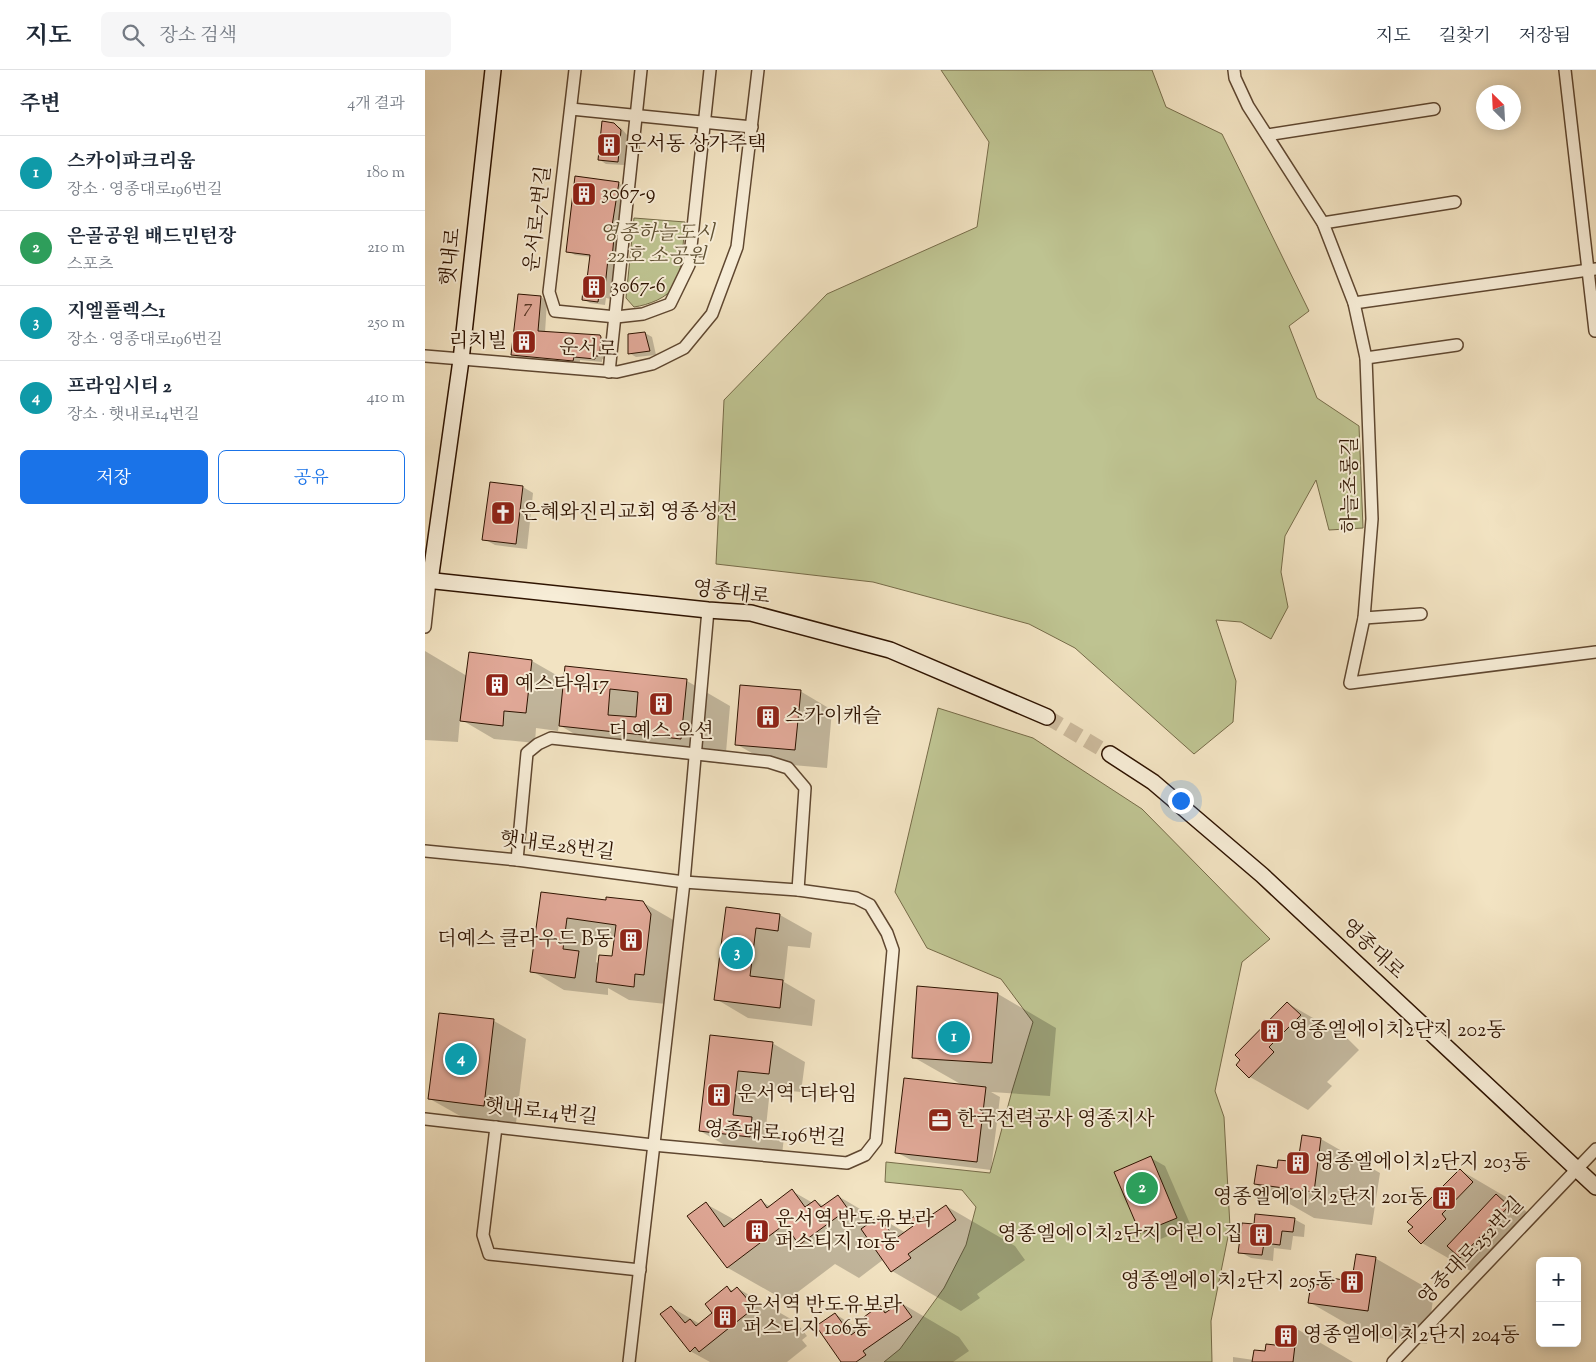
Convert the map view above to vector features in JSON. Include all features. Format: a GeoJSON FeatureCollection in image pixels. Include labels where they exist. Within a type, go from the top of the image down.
{"type":"FeatureCollection","features":[{"type":"Feature","properties":{"kind":"main road","name":"햇내로"},"geometry":{"type":"LineString","coordinates":[[427,580],[461,360],[493,70]]}},
{"type":"Feature","properties":{"kind":"main road","name":"영종대로"},"geometry":{"type":"LineString","coordinates":[[427,580],[751,613],[890,650],[1047,717]]}},
{"type":"Feature","properties":{"kind":"main road","name":"영종대로"},"geometry":{"type":"LineString","coordinates":[[1110,754],[1153,782],[1262,875],[1596,1187]]}},
{"type":"Feature","properties":{"kind":"street","name":"운서로7번길"},"geometry":{"type":"LineString","coordinates":[[575,70],[549,292],[555,311],[616,317],[643,314],[669,304],[689,265],[710,70]]}},
{"type":"Feature","properties":{"kind":"street"},"geometry":{"type":"LineString","coordinates":[[609,372],[641,70]]}},
{"type":"Feature","properties":{"kind":"street","name":"운서로"},"geometry":{"type":"LineString","coordinates":[[425,356],[617,372],[652,364],[684,348],[712,314],[737,247],[758,70]]}},
{"type":"Feature","properties":{"kind":"street","name":"하늘초롱길"},"geometry":{"type":"LineString","coordinates":[[1234,70],[1235,78],[1248,106],[1323,223],[1354,302],[1366,358],[1372,519],[1364,618],[1350,683],[1596,652]]}},
{"type":"Feature","properties":{"kind":"street"},"geometry":{"type":"LineString","coordinates":[[1565,70],[1592,269],[1595,332]]}},
{"type":"Feature","properties":{"kind":"street"},"geometry":{"type":"LineString","coordinates":[[571,109],[752,127]]}},
{"type":"Feature","properties":{"kind":"street"},"geometry":{"type":"LineString","coordinates":[[1267,136],[1434,109]]}},
{"type":"Feature","properties":{"kind":"street"},"geometry":{"type":"LineString","coordinates":[[1323,223],[1455,202]]}},
{"type":"Feature","properties":{"kind":"street"},"geometry":{"type":"LineString","coordinates":[[1354,302],[1592,269]]}},
{"type":"Feature","properties":{"kind":"street"},"geometry":{"type":"LineString","coordinates":[[1366,358],[1457,345]]}},
{"type":"Feature","properties":{"kind":"street","name":"햇내로"},"geometry":{"type":"LineString","coordinates":[[425,627],[427,580]]}},
{"type":"Feature","properties":{"kind":"street"},"geometry":{"type":"LineString","coordinates":[[629,1362],[684,882],[697,754],[708,610]]}},
{"type":"Feature","properties":{"kind":"street"},"geometry":{"type":"LineString","coordinates":[[1364,618],[1421,614]]}},
{"type":"Feature","properties":{"kind":"street"},"geometry":{"type":"LineString","coordinates":[[517,860],[527,753],[538,744],[551,738],[769,762],[788,768],[805,788],[798,890]]}},
{"type":"Feature","properties":{"kind":"street","name":"햇내로28번길"},"geometry":{"type":"LineString","coordinates":[[425,851],[517,860],[684,882]]}},
{"type":"Feature","properties":{"kind":"street","name":"영종대로196번길"},"geometry":{"type":"LineString","coordinates":[[653,1145],[847,1163],[865,1155],[876,1141],[893,950],[887,933],[870,905],[856,898],[798,890],[684,882]]}},
{"type":"Feature","properties":{"kind":"street","name":"햇내로14번길"},"geometry":{"type":"LineString","coordinates":[[425,1118],[653,1145]]}},
{"type":"Feature","properties":{"kind":"street"},"geometry":{"type":"LineString","coordinates":[[496,1127],[483,1235],[489,1254],[640,1270]]}},
{"type":"Feature","properties":{"kind":"street","name":"영종대로252번길"},"geometry":{"type":"LineString","coordinates":[[1393,1362],[1596,1149]]}},
{"type":"Feature","properties":{"kind":"green space"},"geometry":{"type":"Polygon","coordinates":[[[941,70],[1152,70],[1166,107],[1222,134],[1309,311],[1289,326],[1317,398],[1359,426],[1363,528],[1329,530],[1316,480],[1285,536],[1281,572],[1288,607],[1271,639],[1241,622],[1216,620],[1236,681],[1233,722],[1194,754],[1075,648],[1029,624],[873,582],[716,564],[724,400],[827,294],[977,227],[989,142],[941,70]]]}},
{"type":"Feature","properties":{"kind":"green space","name":"영종하늘도시 22호 소공원"},"geometry":{"type":"Polygon","coordinates":[[[634,218],[685,222],[681,263],[678,278],[672,290],[657,300],[634,307],[626,298],[634,218]]]}},
{"type":"Feature","properties":{"kind":"green space"},"geometry":{"type":"Polygon","coordinates":[[[938,708],[1033,738],[1142,809],[1270,939],[1242,962],[1215,1091],[1224,1117],[1230,1227],[1211,1321],[1212,1362],[884,1362],[900,1349],[944,1288],[966,1245],[976,1207],[962,1190],[885,1182],[886,1162],[990,1173],[1033,1022],[1001,979],[927,948],[895,892],[938,708]]]}},
{"type":"Feature","properties":{"kind":"building","name":"운서동 상가주택"},"geometry":{"type":"Polygon","coordinates":[[[602,121],[614,123],[621,130],[618,162],[598,160],[602,121]]]}},
{"type":"Feature","properties":{"kind":"building"},"geometry":{"type":"Polygon","coordinates":[[[575,176],[619,182],[612,226],[615,226],[612,259],[608,259],[604,296],[599,295],[598,302],[582,300],[584,279],[587,279],[590,255],[566,252],[575,176]]]}},
{"type":"Feature","properties":{"kind":"building"},"geometry":{"type":"Polygon","coordinates":[[[518,294],[541,296],[538,331],[600,335],[600,352],[598,352],[598,356],[595,356],[595,359],[574,357],[573,361],[511,355],[518,294]]]}},
{"type":"Feature","properties":{"kind":"building"},"geometry":{"type":"Polygon","coordinates":[[[645,332],[650,351],[628,354],[628,334],[645,332]]]}},
{"type":"Feature","properties":{"kind":"building","name":"은혜와진리교회 영종성전"},"geometry":{"type":"Polygon","coordinates":[[[490,482],[523,486],[516,544],[482,540],[490,482]]]}},
{"type":"Feature","properties":{"kind":"building","name":"예스타워17"},"geometry":{"type":"Polygon","coordinates":[[[469,652],[532,660],[526,713],[504,711],[503,726],[460,721],[469,652]]]}},
{"type":"Feature","properties":{"kind":"building"},"geometry":{"type":"Polygon","coordinates":[[[565,666],[687,679],[681,739],[559,726],[565,666]],[[610,689],[608,715],[636,717],[638,692],[610,689]]]}},
{"type":"Feature","properties":{"kind":"building","name":"스카이캐슬"},"geometry":{"type":"Polygon","coordinates":[[[740,685],[801,690],[795,750],[735,745],[740,685]]]}},
{"type":"Feature","properties":{"kind":"building"},"geometry":{"type":"Polygon","coordinates":[[[541,892],[606,900],[606,897],[643,901],[651,914],[644,975],[635,974],[634,987],[596,982],[599,955],[612,956],[616,925],[567,918],[563,949],[579,951],[575,978],[530,972],[541,892]]]}},
{"type":"Feature","properties":{"kind":"building"},"geometry":{"type":"Polygon","coordinates":[[[726,907],[780,914],[778,931],[756,928],[750,976],[783,980],[780,1008],[714,1000],[726,907]]]}},
{"type":"Feature","properties":{"kind":"building"},"geometry":{"type":"Polygon","coordinates":[[[917,986],[998,993],[992,1063],[912,1058],[917,986]]]}},
{"type":"Feature","properties":{"kind":"building","name":"영종엘에이치2단지 202동"},"geometry":{"type":"Polygon","coordinates":[[[1287,1002],[1301,1015],[1269,1047],[1274,1052],[1249,1078],[1236,1065],[1240,1060],[1235,1055],[1287,1002]]]}},
{"type":"Feature","properties":{"kind":"building"},"geometry":{"type":"Polygon","coordinates":[[[439,1013],[494,1019],[484,1106],[428,1099],[439,1013]]]}},
{"type":"Feature","properties":{"kind":"building","name":"운서역 더타임"},"geometry":{"type":"Polygon","coordinates":[[[710,1035],[773,1042],[769,1074],[738,1071],[733,1115],[752,1117],[750,1137],[699,1131],[710,1035]]]}},
{"type":"Feature","properties":{"kind":"building","name":"한국전력공사 영종지사"},"geometry":{"type":"Polygon","coordinates":[[[904,1078],[986,1087],[977,1162],[895,1153],[904,1078]]]}},
{"type":"Feature","properties":{"kind":"building","name":"영종엘에이치2단지 203동"},"geometry":{"type":"Polygon","coordinates":[[[1302,1135],[1321,1138],[1314,1192],[1254,1184],[1257,1165],[1277,1168],[1278,1160],[1289,1161],[1290,1154],[1299,1155],[1302,1135]]]}},
{"type":"Feature","properties":{"kind":"building"},"geometry":{"type":"Polygon","coordinates":[[[1151,1156],[1177,1218],[1140,1233],[1114,1172],[1151,1156]]]}},
{"type":"Feature","properties":{"kind":"building","name":"영종엘에이치2단지 201동"},"geometry":{"type":"Polygon","coordinates":[[[1460,1169],[1473,1182],[1442,1214],[1446,1219],[1421,1244],[1408,1231],[1413,1227],[1407,1222],[1460,1169]]]}},
{"type":"Feature","properties":{"kind":"building"},"geometry":{"type":"Polygon","coordinates":[[[792,1189],[805,1207],[815,1200],[821,1207],[838,1195],[848,1209],[799,1245],[785,1224],[727,1268],[687,1216],[706,1202],[724,1227],[761,1199],[767,1208],[792,1189]]]}},
{"type":"Feature","properties":{"kind":"building"},"geometry":{"type":"Polygon","coordinates":[[[1496,1194],[1509,1206],[1460,1258],[1447,1246],[1496,1194]]]}},
{"type":"Feature","properties":{"kind":"building"},"geometry":{"type":"Polygon","coordinates":[[[946,1205],[956,1220],[908,1254],[911,1258],[891,1272],[861,1229],[879,1216],[895,1239],[913,1226],[909,1220],[925,1209],[930,1216],[946,1205]]]}},
{"type":"Feature","properties":{"kind":"building","name":"영종엘에이치2단지 어린이집"},"geometry":{"type":"Polygon","coordinates":[[[1255,1214],[1295,1218],[1293,1232],[1282,1231],[1280,1245],[1264,1243],[1262,1255],[1238,1253],[1242,1223],[1254,1224],[1255,1214]]]}},
{"type":"Feature","properties":{"kind":"building","name":"영종엘에이치2단지 205동"},"geometry":{"type":"Polygon","coordinates":[[[1356,1254],[1376,1257],[1368,1311],[1308,1303],[1311,1284],[1331,1286],[1332,1278],[1343,1280],[1344,1272],[1353,1273],[1356,1254]]]}},
{"type":"Feature","properties":{"kind":"building","name":"운서역 반도유보라 퍼스티지 106동"},"geometry":{"type":"Polygon","coordinates":[[[727,1286],[731,1292],[737,1287],[749,1301],[744,1305],[749,1312],[699,1352],[695,1347],[690,1352],[660,1314],[671,1306],[685,1323],[690,1319],[696,1326],[712,1313],[705,1304],[727,1286]]]}},
{"type":"Feature","properties":{"kind":"building"},"geometry":{"type":"Polygon","coordinates":[[[901,1302],[912,1317],[863,1351],[866,1355],[856,1362],[841,1362],[816,1326],[835,1313],[851,1335],[868,1323],[864,1317],[880,1305],[885,1313],[901,1302]]]}},
{"type":"Feature","properties":{"kind":"building","name":"영종엘에이치2단지 204동"},"geometry":{"type":"Polygon","coordinates":[[[1278,1326],[1297,1328],[1293,1362],[1252,1362],[1254,1350],[1265,1351],[1266,1344],[1275,1345],[1278,1326]]]}},
{"type":"Feature","properties":{"kind":"tunnel"},"geometry":{"type":"LineString","coordinates":[[1047,717],[1110,754]]}},
{"type":"Feature","properties":{"kind":"place","name":"운서동 상가주택"},"geometry":{"type":"Point","coordinates":[609,145]}},
{"type":"Feature","properties":{"kind":"place","name":"3067-9"},"geometry":{"type":"Point","coordinates":[584,194]}},
{"type":"Feature","properties":{"kind":"place","name":"3067-6"},"geometry":{"type":"Point","coordinates":[594,287]}},
{"type":"Feature","properties":{"kind":"place","name":"리치빌"},"geometry":{"type":"Point","coordinates":[524,342]}},
{"type":"Feature","properties":{"kind":"place","name":"은혜와진리교회 영종성전"},"geometry":{"type":"Point","coordinates":[503,513]}},
{"type":"Feature","properties":{"kind":"place","name":"예스타워17"},"geometry":{"type":"Point","coordinates":[497,685]}},
{"type":"Feature","properties":{"kind":"place","name":"더 예스 오션"},"geometry":{"type":"Point","coordinates":[661,704]}},
{"type":"Feature","properties":{"kind":"place","name":"스카이캐슬"},"geometry":{"type":"Point","coordinates":[768,717]}},
{"type":"Feature","properties":{"kind":"place","name":"더예스 클라우드 B동"},"geometry":{"type":"Point","coordinates":[631,940]}},
{"type":"Feature","properties":{"kind":"place","name":"지엘플렉스1"},"geometry":{"type":"Point","coordinates":[737,953]}},
{"type":"Feature","properties":{"kind":"place","name":"영종엘에이치2단지 202동"},"geometry":{"type":"Point","coordinates":[1272,1031]}},
{"type":"Feature","properties":{"kind":"place","name":"스카이파크리움"},"geometry":{"type":"Point","coordinates":[954,1037]}},
{"type":"Feature","properties":{"kind":"place","name":"프라임시티 2"},"geometry":{"type":"Point","coordinates":[461,1059]}},
{"type":"Feature","properties":{"kind":"place","name":"운서역 더타임"},"geometry":{"type":"Point","coordinates":[719,1095]}},
{"type":"Feature","properties":{"kind":"place","name":"한국전력공사 영종지사"},"geometry":{"type":"Point","coordinates":[940,1120]}},
{"type":"Feature","properties":{"kind":"place","name":"영종엘에이치2단지 203동"},"geometry":{"type":"Point","coordinates":[1298,1163]}},
{"type":"Feature","properties":{"kind":"place","name":"은골공원 배드민턴장"},"geometry":{"type":"Point","coordinates":[1142,1188]}},
{"type":"Feature","properties":{"kind":"place","name":"영종엘에이치2단지 201동"},"geometry":{"type":"Point","coordinates":[1444,1198]}},
{"type":"Feature","properties":{"kind":"place","name":"운서역 반도유보라 퍼스티지 101동"},"geometry":{"type":"Point","coordinates":[757,1231]}},
{"type":"Feature","properties":{"kind":"place","name":"영종엘에이치2단지 어린이집"},"geometry":{"type":"Point","coordinates":[1261,1235]}},
{"type":"Feature","properties":{"kind":"place","name":"영종엘에이치2단지 205동"},"geometry":{"type":"Point","coordinates":[1352,1282]}},
{"type":"Feature","properties":{"kind":"place","name":"운서역 반도유보라 퍼스티지 106동"},"geometry":{"type":"Point","coordinates":[725,1317]}},
{"type":"Feature","properties":{"kind":"place","name":"영종엘에이치2단지 204동"},"geometry":{"type":"Point","coordinates":[1286,1336]}}]}
